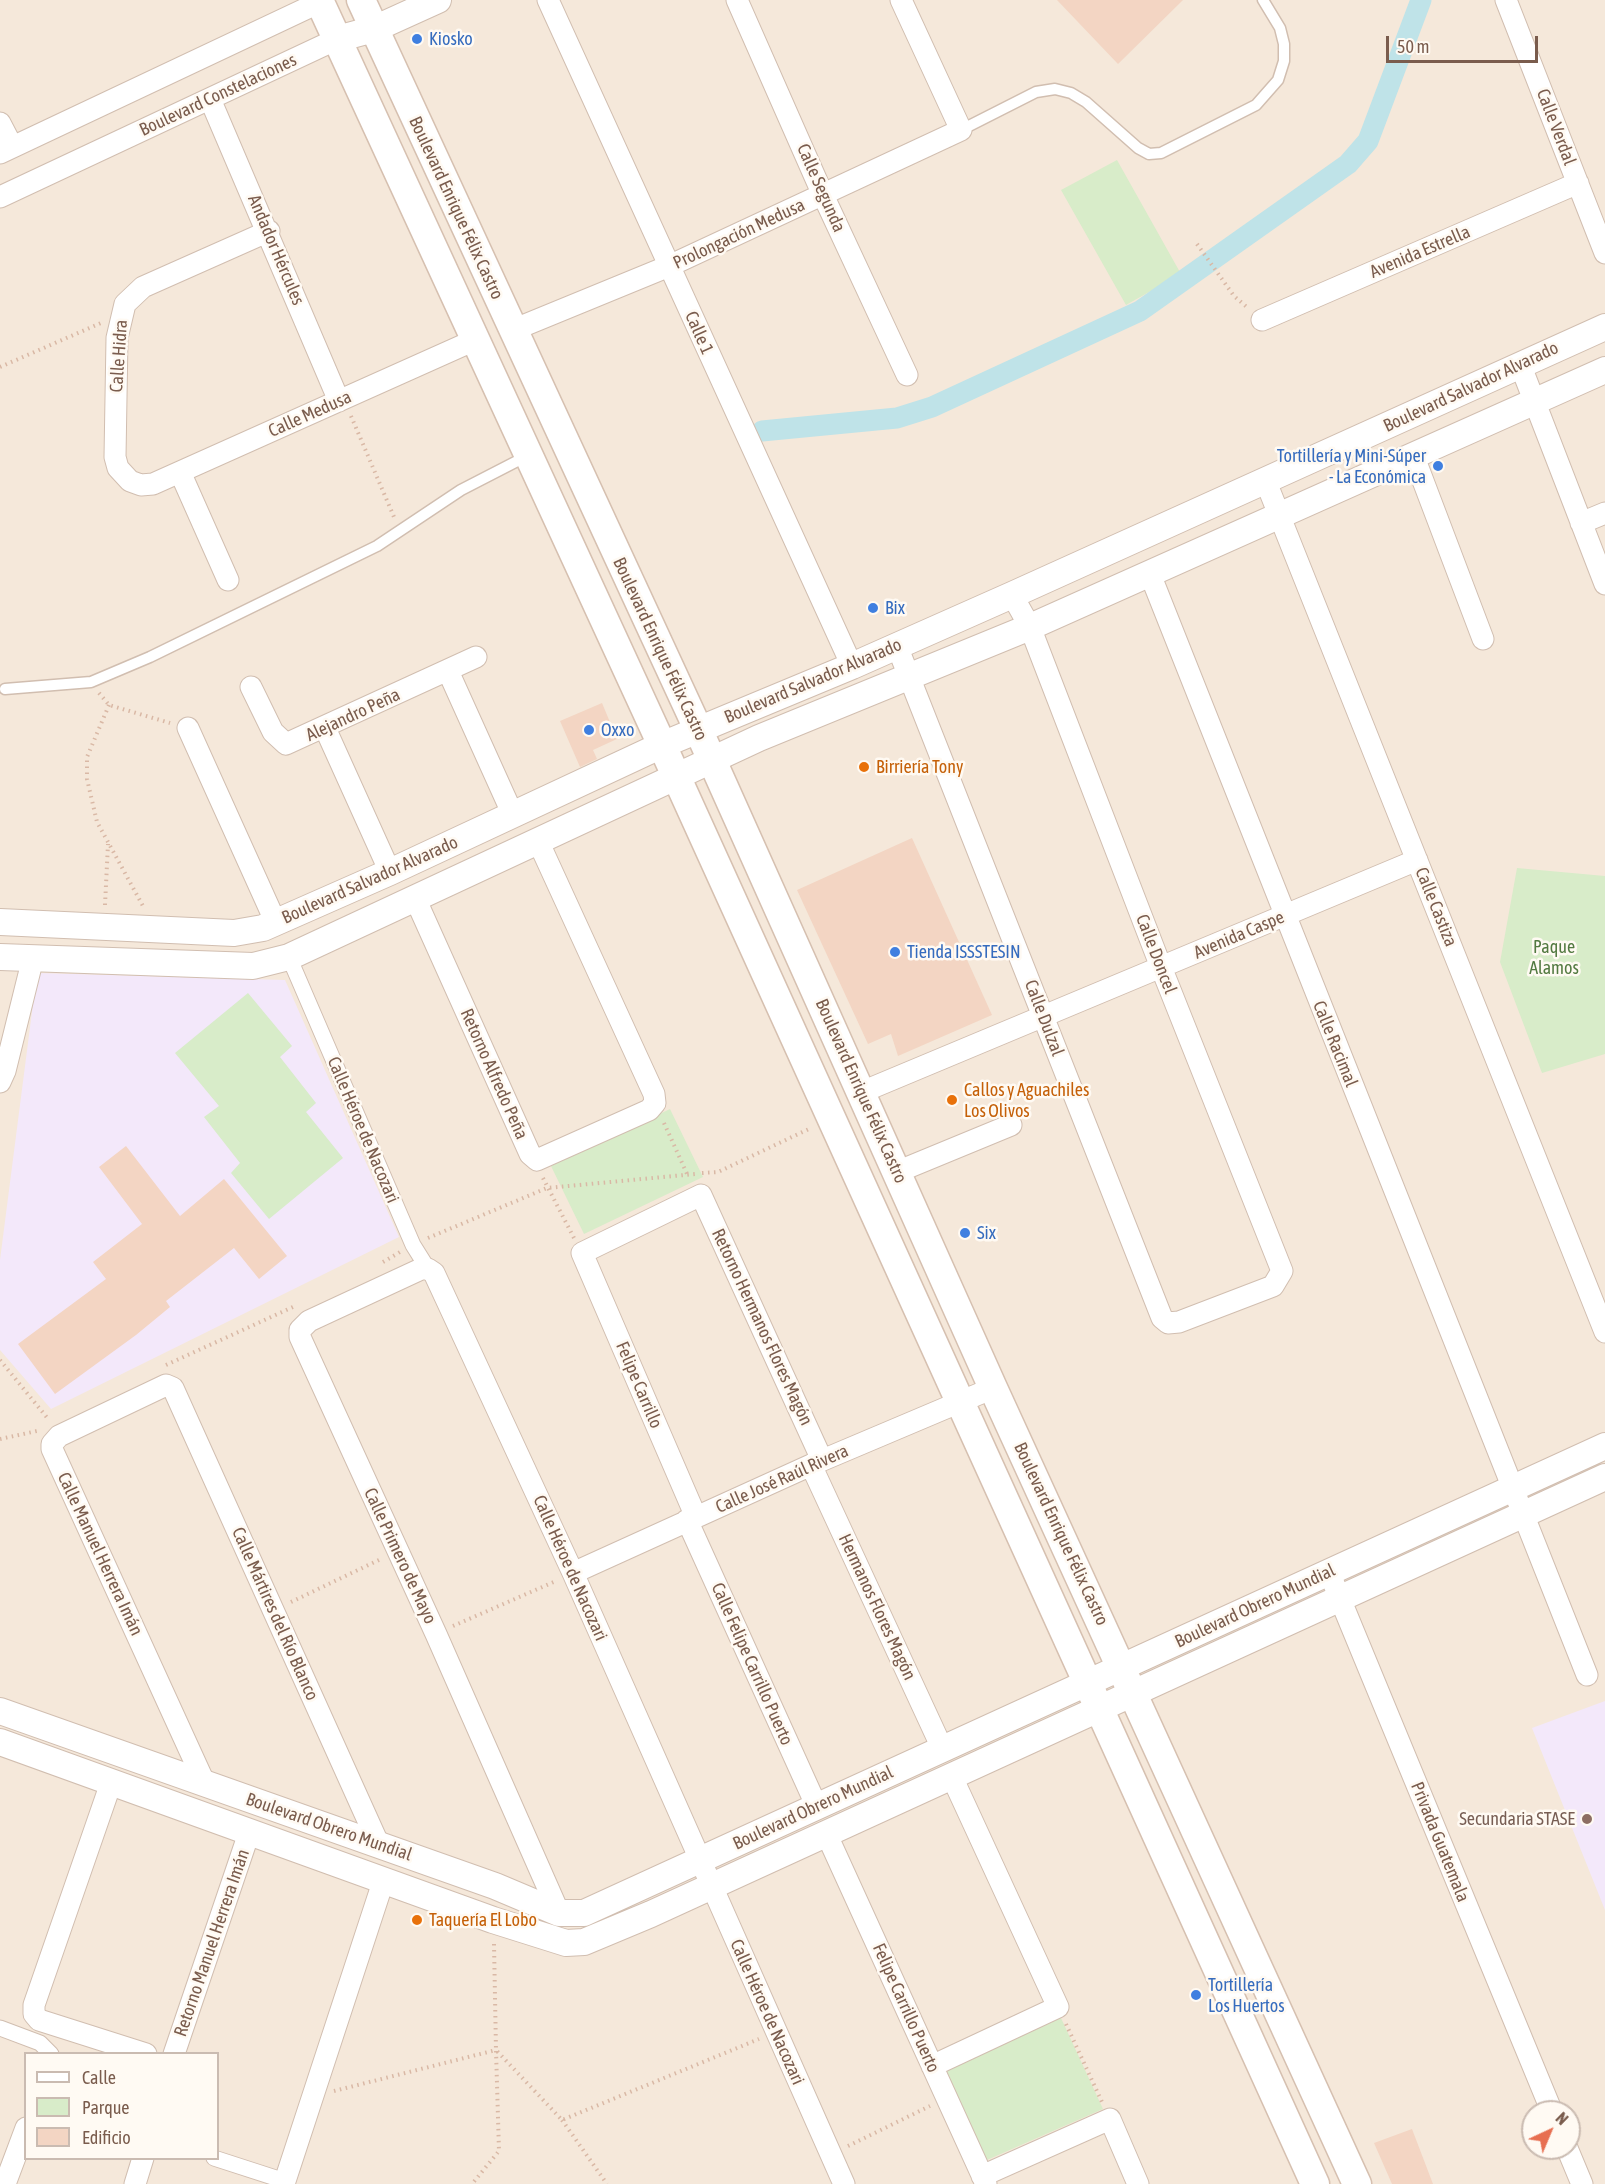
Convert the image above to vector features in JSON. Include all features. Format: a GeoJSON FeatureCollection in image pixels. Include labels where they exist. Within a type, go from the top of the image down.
{"type":"FeatureCollection","features":[{"type":"Feature","properties":{"kind":"main road","name":"Boulevard Enrique Félix Castro"},"geometry":{"type":"LineString","coordinates":[[361,0],[698,729],[993,1388],[1135,1693],[1358,2184]]}},
{"type":"Feature","properties":{"kind":"main road","name":"Boulevard Enrique Félix Castro"},"geometry":{"type":"LineString","coordinates":[[322,1],[337,39],[477,339],[1315,2184]]}},
{"type":"Feature","properties":{"kind":"street","name":"Boulevard Constelaciones"},"geometry":{"type":"LineString","coordinates":[[0,196],[337,39],[374,29],[438,0]]}},
{"type":"Feature","properties":{"kind":"street","name":"Calle 1"},"geometry":{"type":"LineString","coordinates":[[548,0],[852,666]]}},
{"type":"Feature","properties":{"kind":"street","name":"Calle Segunda"},"geometry":{"type":"LineString","coordinates":[[737,0],[823,195],[907,375]]}},
{"type":"Feature","properties":{"kind":"street"},"geometry":{"type":"LineString","coordinates":[[902,0],[962,130]]}},
{"type":"Feature","properties":{"kind":"street","name":"Calle Verdal"},"geometry":{"type":"LineString","coordinates":[[1506,0],[1605,254]]}},
{"type":"Feature","properties":{"kind":"street"},"geometry":{"type":"LineString","coordinates":[[0,123],[6,149],[322,1]]}},
{"type":"Feature","properties":{"kind":"street","name":"Andador Hércules"},"geometry":{"type":"LineString","coordinates":[[210,99],[269,231],[339,401]]}},
{"type":"Feature","properties":{"kind":"street","name":"Prolongación Medusa"},"geometry":{"type":"LineString","coordinates":[[513,330],[669,266],[962,130]]}},
{"type":"Feature","properties":{"kind":"street","name":"Avenida Estrella"},"geometry":{"type":"LineString","coordinates":[[1262,320],[1578,183]]}},
{"type":"Feature","properties":{"kind":"street","name":"Calle Hidra"},"geometry":{"type":"LineString","coordinates":[[141,485],[124,476],[115,457],[117,338],[124,304],[144,287],[269,231]]}},
{"type":"Feature","properties":{"kind":"street","name":"Boulevard Salvador Alvarado"},"geometry":{"type":"LineString","coordinates":[[0,922],[234,933],[248,932],[276,923],[662,745],[852,666],[1266,482],[1605,327]]}},
{"type":"Feature","properties":{"kind":"street","name":"Calle Medusa"},"geometry":{"type":"LineString","coordinates":[[141,485],[153,484],[477,339]]}},
{"type":"Feature","properties":{"kind":"street"},"geometry":{"type":"LineString","coordinates":[[1520,364],[1605,584]]}},
{"type":"Feature","properties":{"kind":"street","name":"Boulevard Salvador Alvarado"},"geometry":{"type":"LineString","coordinates":[[0,957],[253,966],[288,957],[759,738],[1030,627],[1605,370]]}},
{"type":"Feature","properties":{"kind":"street"},"geometry":{"type":"LineString","coordinates":[[1414,457],[1483,639]]}},
{"type":"Feature","properties":{"kind":"street"},"geometry":{"type":"LineString","coordinates":[[180,472],[228,580]]}},
{"type":"Feature","properties":{"kind":"street","name":"Calle Castiza"},"geometry":{"type":"LineString","coordinates":[[1266,482],[1605,1332]]}},
{"type":"Feature","properties":{"kind":"street"},"geometry":{"type":"LineString","coordinates":[[1581,523],[1605,513]]}},
{"type":"Feature","properties":{"kind":"street","name":"Calle Racimal"},"geometry":{"type":"LineString","coordinates":[[1150,574],[1283,916],[1587,1675]]}},
{"type":"Feature","properties":{"kind":"street","name":"Calle Doncel"},"geometry":{"type":"LineString","coordinates":[[1012,595],[1030,627],[1161,967],[1282,1270],[1273,1286],[1179,1322],[1168,1323]]}},
{"type":"Feature","properties":{"kind":"street","name":"Calle Dulzal"},"geometry":{"type":"LineString","coordinates":[[897,646],[911,676],[1162,1318],[1168,1323]]}},
{"type":"Feature","properties":{"kind":"street","name":"Alejandro Peña"},"geometry":{"type":"LineString","coordinates":[[251,687],[273,732],[286,744],[476,657]]}},
{"type":"Feature","properties":{"kind":"street"},"geometry":{"type":"LineString","coordinates":[[448,670],[513,815]]}},
{"type":"Feature","properties":{"kind":"street"},"geometry":{"type":"LineString","coordinates":[[188,728],[276,923]]}},
{"type":"Feature","properties":{"kind":"street"},"geometry":{"type":"LineString","coordinates":[[325,728],[390,872]]}},
{"type":"Feature","properties":{"kind":"street"},"geometry":{"type":"LineString","coordinates":[[566,790],[580,821]]}},
{"type":"Feature","properties":{"kind":"street"},"geometry":{"type":"LineString","coordinates":[[538,841],[654,1094],[655,1103]]}},
{"type":"Feature","properties":{"kind":"street","name":"Avenida Caspe"},"geometry":{"type":"LineString","coordinates":[[862,1092],[1417,860]]}},
{"type":"Feature","properties":{"kind":"street"},"geometry":{"type":"LineString","coordinates":[[356,886],[371,918]]}},
{"type":"Feature","properties":{"kind":"street","name":"Retorno Alfredo Peña"},"geometry":{"type":"LineString","coordinates":[[415,898],[530,1154],[537,1160],[649,1110],[655,1103]]}},
{"type":"Feature","properties":{"kind":"street","name":"Calle Héroe de Nacozari"},"geometry":{"type":"LineString","coordinates":[[288,957],[413,1245],[428,1269],[434,1273],[573,1574],[844,2184]]}},
{"type":"Feature","properties":{"kind":"street"},"geometry":{"type":"LineString","coordinates":[[0,1082],[5,1071],[33,958]]}},
{"type":"Feature","properties":{"kind":"street"},"geometry":{"type":"LineString","coordinates":[[897,1172],[1011,1125]]}},
{"type":"Feature","properties":{"kind":"street"},"geometry":{"type":"LineString","coordinates":[[582,1253],[701,1195]]}},
{"type":"Feature","properties":{"kind":"street","name":"Retorno Hermanos Flores Magón"},"geometry":{"type":"LineString","coordinates":[[701,1195],[817,1462]]}},
{"type":"Feature","properties":{"kind":"street","name":"Felipe Carrillo"},"geometry":{"type":"LineString","coordinates":[[582,1253],[692,1519]]}},
{"type":"Feature","properties":{"kind":"street","name":"Calle Primero de Mayo"},"geometry":{"type":"LineString","coordinates":[[428,1269],[420,1269],[309,1321],[300,1330],[300,1337],[436,1634],[559,1913]]}},
{"type":"Feature","properties":{"kind":"street","name":"Calle Mártires del Río Blanco"},"geometry":{"type":"LineString","coordinates":[[169,1385],[274,1610],[379,1845]]}},
{"type":"Feature","properties":{"kind":"street","name":"Calle Manuel Herrera Imán"},"geometry":{"type":"LineString","coordinates":[[169,1385],[59,1436],[52,1444],[52,1449],[205,1784]]}},
{"type":"Feature","properties":{"kind":"street","name":"Calle José Raúl Rivera"},"geometry":{"type":"LineString","coordinates":[[573,1574],[817,1462],[993,1388]]}},
{"type":"Feature","properties":{"kind":"street","name":"Boulevard Obrero Mundial"},"geometry":{"type":"LineString","coordinates":[[0,1711],[495,1886],[559,1913],[584,1913],[1605,1446]]}},
{"type":"Feature","properties":{"kind":"street","name":"Hermanos Flores Magón"},"geometry":{"type":"LineString","coordinates":[[817,1462],[942,1749]]}},
{"type":"Feature","properties":{"kind":"street","name":"Boulevard Obrero Mundial"},"geometry":{"type":"LineString","coordinates":[[0,1742],[493,1920],[566,1943],[584,1942],[952,1777],[1339,1597],[1605,1477]]}},
{"type":"Feature","properties":{"kind":"street","name":"Calle Felipe Carrillo Puerto"},"geometry":{"type":"LineString","coordinates":[[692,1519],[817,1807]]}},
{"type":"Feature","properties":{"kind":"street","name":"Privada Guatemala"},"geometry":{"type":"LineString","coordinates":[[1329,1572],[1547,2100]]}},
{"type":"Feature","properties":{"kind":"street"},"geometry":{"type":"LineString","coordinates":[[887,1774],[898,1801]]}},
{"type":"Feature","properties":{"kind":"street"},"geometry":{"type":"LineString","coordinates":[[932,2066],[1058,2007],[952,1777]]}},
{"type":"Feature","properties":{"kind":"street"},"geometry":{"type":"LineString","coordinates":[[111,1783],[34,2005],[34,2014],[39,2020],[140,2052]]}},
{"type":"Feature","properties":{"kind":"street"},"geometry":{"type":"LineString","coordinates":[[305,1852],[316,1822]]}},
{"type":"Feature","properties":{"kind":"street","name":"Retorno Manuel Herrera Imán"},"geometry":{"type":"LineString","coordinates":[[175,2052],[249,1833]]}},
{"type":"Feature","properties":{"kind":"street","name":"Felipe Carrillo Puerto"},"geometry":{"type":"LineString","coordinates":[[826,1833],[984,2180]]}},
{"type":"Feature","properties":{"kind":"street"},"geometry":{"type":"LineString","coordinates":[[219,2160],[285,2182],[384,1879]]}},
{"type":"Feature","properties":{"kind":"street"},"geometry":{"type":"LineString","coordinates":[[0,2028],[39,2043],[49,2052]]}},
{"type":"Feature","properties":{"kind":"street"},"geometry":{"type":"LineString","coordinates":[[984,2180],[1110,2119],[1138,2184]]}},
{"type":"Feature","properties":{"kind":"street"},"geometry":{"type":"LineString","coordinates":[[5,2184],[24,2133]]}},
{"type":"Feature","properties":{"kind":"street"},"geometry":{"type":"LineString","coordinates":[[135,2184],[140,2160]]}},
{"type":"Feature","properties":{"kind":"street"},"geometry":{"type":"LineString","coordinates":[[1572,2160],[1582,2184]]}},
{"type":"Feature","properties":{"kind":"lane"},"geometry":{"type":"LineString","coordinates":[[962,130],[1036,93],[1055,89],[1071,93],[1086,102],[1138,148],[1149,153],[1161,153],[1256,105],[1278,80],[1284,61],[1284,44],[1280,28],[1263,0]]}},
{"type":"Feature","properties":{"kind":"lane"},"geometry":{"type":"LineString","coordinates":[[5,689],[91,682],[241,614],[377,546],[461,489],[529,455]]}},
{"type":"Feature","properties":{"kind":"path"},"geometry":{"type":"LineString","coordinates":[[1197,244],[1234,296]]}},
{"type":"Feature","properties":{"kind":"path"},"geometry":{"type":"LineString","coordinates":[[0,367],[121,314]]}},
{"type":"Feature","properties":{"kind":"path"},"geometry":{"type":"LineString","coordinates":[[339,401],[350,414],[399,529]]}},
{"type":"Feature","properties":{"kind":"path"},"geometry":{"type":"LineString","coordinates":[[91,682],[109,705],[188,728]]}},
{"type":"Feature","properties":{"kind":"path"},"geometry":{"type":"LineString","coordinates":[[109,705],[87,757],[87,779],[97,822],[155,930]]}},
{"type":"Feature","properties":{"kind":"path"},"geometry":{"type":"LineString","coordinates":[[104,928],[108,843]]}},
{"type":"Feature","properties":{"kind":"path"},"geometry":{"type":"LineString","coordinates":[[655,1103],[687,1175],[701,1195]]}},
{"type":"Feature","properties":{"kind":"path"},"geometry":{"type":"LineString","coordinates":[[537,1160],[547,1188],[582,1253]]}},
{"type":"Feature","properties":{"kind":"path"},"geometry":{"type":"LineString","coordinates":[[0,1360],[55,1428]]}},
{"type":"Feature","properties":{"kind":"path"},"geometry":{"type":"LineString","coordinates":[[274,1610],[398,1551]]}},
{"type":"Feature","properties":{"kind":"path"},"geometry":{"type":"LineString","coordinates":[[436,1634],[573,1574]]}},
{"type":"Feature","properties":{"kind":"path"},"geometry":{"type":"LineString","coordinates":[[472,2184],[499,2151],[493,1920]]}},
{"type":"Feature","properties":{"kind":"path"},"geometry":{"type":"LineString","coordinates":[[1058,2007],[1110,2119]]}},
{"type":"Feature","properties":{"kind":"path"},"geometry":{"type":"LineString","coordinates":[[562,2120],[776,2031]]}},
{"type":"Feature","properties":{"kind":"path"},"geometry":{"type":"LineString","coordinates":[[313,2096],[496,2050]]}},
{"type":"Feature","properties":{"kind":"path"},"geometry":{"type":"LineString","coordinates":[[496,2050],[562,2120],[608,2184]]}},
{"type":"Feature","properties":{"kind":"path"},"geometry":{"type":"LineString","coordinates":[[831,2154],[947,2098]]}},
{"type":"Feature","properties":{"kind":"shaded area"},"geometry":{"type":"Polygon","coordinates":[[[0,0],[1605,0],[1605,2184],[0,2184],[0,0]]]}},
{"type":"Feature","properties":{"kind":"shaded area"},"geometry":{"type":"Polygon","coordinates":[[[37,973],[285,980],[399,1237],[51,1409],[0,1350],[0,1260],[37,973]]]}},
{"type":"Feature","properties":{"kind":"shaded area","name":"Secundaria STASE"},"geometry":{"type":"Polygon","coordinates":[[[1605,1701],[1605,1910],[1532,1728],[1605,1701]]]}},
{"type":"Feature","properties":{"kind":"green space"},"geometry":{"type":"Polygon","coordinates":[[[1117,160],[1181,274],[1126,305],[1061,190],[1117,160]]]}},
{"type":"Feature","properties":{"kind":"green space","name":"Paque Alamos"},"geometry":{"type":"Polygon","coordinates":[[[1517,868],[1605,876],[1605,1054],[1542,1073],[1500,962],[1517,868]]]}},
{"type":"Feature","properties":{"kind":"green space"},"geometry":{"type":"Polygon","coordinates":[[[248,993],[292,1046],[280,1057],[316,1103],[306,1112],[343,1158],[269,1219],[231,1173],[240,1163],[204,1117],[219,1106],[175,1053],[248,993]]]}},
{"type":"Feature","properties":{"kind":"green space"},"geometry":{"type":"Polygon","coordinates":[[[670,1109],[703,1177],[584,1234],[551,1166],[670,1109]]]}},
{"type":"Feature","properties":{"kind":"green space"},"geometry":{"type":"Polygon","coordinates":[[[1061,2018],[1103,2109],[987,2160],[946,2071],[1061,2018]]]}},
{"type":"Feature","properties":{"kind":"building"},"geometry":{"type":"Polygon","coordinates":[[[1057,0],[1183,0],[1118,64],[1057,0]]]}},
{"type":"Feature","properties":{"kind":"building","name":"Oxxo"},"geometry":{"type":"Polygon","coordinates":[[[602,703],[617,739],[593,750],[597,759],[580,767],[560,721],[602,703]]]}},
{"type":"Feature","properties":{"kind":"building","name":"Tienda ISSSTESIN"},"geometry":{"type":"Polygon","coordinates":[[[912,838],[992,1015],[898,1056],[891,1034],[868,1044],[797,890],[912,838]]]}},
{"type":"Feature","properties":{"kind":"building"},"geometry":{"type":"Polygon","coordinates":[[[126,1146],[180,1216],[224,1179],[287,1256],[259,1279],[234,1248],[166,1301],[170,1307],[136,1335],[55,1394],[18,1344],[106,1279],[93,1262],[142,1224],[99,1167],[126,1146]]]}},
{"type":"Feature","properties":{"kind":"building"},"geometry":{"type":"Polygon","coordinates":[[[1412,2129],[1433,2184],[1392,2184],[1374,2143],[1412,2129]]]}},
{"type":"Feature","properties":{"kind":"waterway"},"geometry":{"type":"LineString","coordinates":[[762,431],[897,418],[932,407],[1140,311],[1348,164],[1368,141],[1421,0]]}},
{"type":"Feature","properties":{"kind":"place","name":"Kiosko"},"geometry":{"type":"Point","coordinates":[417,39]}},
{"type":"Feature","properties":{"kind":"place","name":"Tortillería y Mini-Súper - La Económica"},"geometry":{"type":"Point","coordinates":[1438,466]}},
{"type":"Feature","properties":{"kind":"place","name":"Bix"},"geometry":{"type":"Point","coordinates":[873,608]}},
{"type":"Feature","properties":{"kind":"place","name":"Oxxo"},"geometry":{"type":"Point","coordinates":[589,730]}},
{"type":"Feature","properties":{"kind":"place","name":"Birriería Tony"},"geometry":{"type":"Point","coordinates":[864,767]}},
{"type":"Feature","properties":{"kind":"place","name":"Tienda ISSSTESIN"},"geometry":{"type":"Point","coordinates":[895,952]}},
{"type":"Feature","properties":{"kind":"place","name":"Callos y Aguachiles Los Olivos"},"geometry":{"type":"Point","coordinates":[952,1100]}},
{"type":"Feature","properties":{"kind":"place","name":"Six"},"geometry":{"type":"Point","coordinates":[965,1233]}},
{"type":"Feature","properties":{"kind":"place","name":"Secundaria STASE"},"geometry":{"type":"Point","coordinates":[1587,1819]}},
{"type":"Feature","properties":{"kind":"place","name":"Taquería El Lobo"},"geometry":{"type":"Point","coordinates":[417,1920]}},
{"type":"Feature","properties":{"kind":"place","name":"Tortillería Los Huertos"},"geometry":{"type":"Point","coordinates":[1196,1995]}}]}
